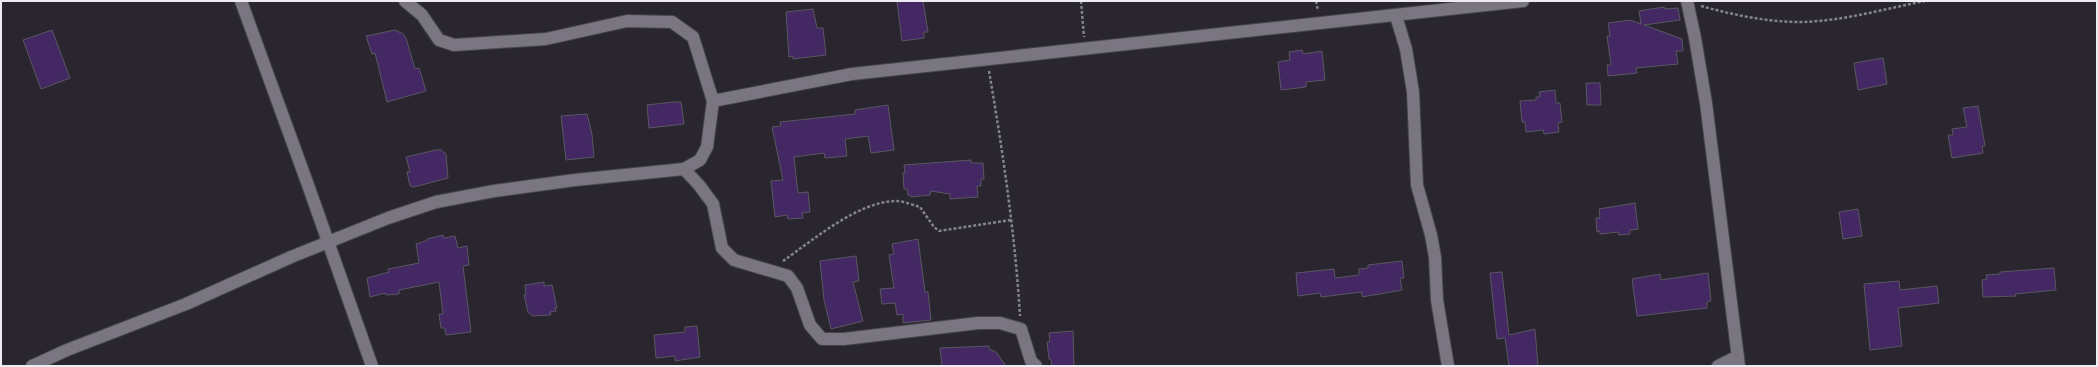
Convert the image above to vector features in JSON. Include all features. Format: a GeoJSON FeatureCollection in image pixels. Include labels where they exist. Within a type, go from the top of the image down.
{"type":"FeatureCollection","features":[{"type":"Feature","properties":{"kind":"street"},"geometry":{"type":"LineString","coordinates":[[240,1],[372,366]]}},
{"type":"Feature","properties":{"kind":"street"},"geometry":{"type":"LineString","coordinates":[[32,366],[67,350],[186,304],[291,257],[388,218],[436,202],[494,191],[575,180],[684,169],[700,160],[707,147],[713,101],[692,36],[672,22],[627,21],[546,38],[454,45],[439,40],[422,15],[405,1]]}},
{"type":"Feature","properties":{"kind":"street"},"geometry":{"type":"LineString","coordinates":[[713,101],[852,74],[1523,1]]}},
{"type":"Feature","properties":{"kind":"street"},"geometry":{"type":"LineString","coordinates":[[1687,1],[1696,38],[1706,103],[1739,361],[1718,366]]}},
{"type":"Feature","properties":{"kind":"street"},"geometry":{"type":"LineString","coordinates":[[1396,16],[1406,49],[1413,92],[1417,185],[1431,235],[1435,257],[1437,300],[1448,366]]}},
{"type":"Feature","properties":{"kind":"street"},"geometry":{"type":"LineString","coordinates":[[684,169],[699,185],[713,204],[722,248],[734,260],[788,276],[797,288],[810,326],[822,339],[880,336],[978,323],[1000,323],[1021,329],[1031,360],[1036,366]]}},
{"type":"Feature","properties":{"kind":"path"},"geometry":{"type":"LineString","coordinates":[[1081,1],[1085,48]]}},
{"type":"Feature","properties":{"kind":"path"},"geometry":{"type":"LineString","coordinates":[[1700,6],[1754,19],[1800,22],[1837,19],[1925,1]]}},
{"type":"Feature","properties":{"kind":"path"},"geometry":{"type":"LineString","coordinates":[[987,59],[1005,162],[1017,269],[1021,329]]}},
{"type":"Feature","properties":{"kind":"path"},"geometry":{"type":"LineString","coordinates":[[769,270],[852,216],[876,204],[897,201],[920,207],[934,227],[939,231],[1011,220]]}},
{"type":"Feature","properties":{"kind":"building"},"geometry":{"type":"Polygon","coordinates":[[[923,1],[928,32],[924,32],[924,38],[902,41],[897,2],[923,1]]]}},
{"type":"Feature","properties":{"kind":"building"},"geometry":{"type":"Polygon","coordinates":[[[1664,7],[1665,9],[1678,8],[1680,20],[1644,25],[1682,39],[1683,51],[1676,51],[1678,64],[1636,68],[1637,73],[1608,76],[1607,65],[1611,65],[1607,36],[1610,36],[1608,23],[1630,20],[1641,24],[1639,11],[1664,7]]]}},
{"type":"Feature","properties":{"kind":"building"},"geometry":{"type":"Polygon","coordinates":[[[813,9],[817,28],[823,28],[826,55],[793,59],[793,56],[789,57],[786,12],[813,9]]]}},
{"type":"Feature","properties":{"kind":"building"},"geometry":{"type":"Polygon","coordinates":[[[52,30],[70,78],[41,89],[23,40],[52,30]]]}},
{"type":"Feature","properties":{"kind":"building"},"geometry":{"type":"Polygon","coordinates":[[[395,30],[403,34],[406,38],[415,69],[419,68],[426,91],[387,102],[375,53],[372,54],[366,36],[395,30]]]}},
{"type":"Feature","properties":{"kind":"building"},"geometry":{"type":"Polygon","coordinates":[[[1302,50],[1303,54],[1322,51],[1325,80],[1306,82],[1306,87],[1281,90],[1278,62],[1290,60],[1289,52],[1302,50]]]}},
{"type":"Feature","properties":{"kind":"building"},"geometry":{"type":"Polygon","coordinates":[[[1883,58],[1887,84],[1858,90],[1854,63],[1883,58]]]}},
{"type":"Feature","properties":{"kind":"building"},"geometry":{"type":"Polygon","coordinates":[[[1586,83],[1600,83],[1601,105],[1587,105],[1586,83]]]}},
{"type":"Feature","properties":{"kind":"building"},"geometry":{"type":"Polygon","coordinates":[[[1555,90],[1556,103],[1560,103],[1562,122],[1558,123],[1559,132],[1544,134],[1543,130],[1526,132],[1525,122],[1522,122],[1520,101],[1536,100],[1536,97],[1540,97],[1539,92],[1555,90]]]}},
{"type":"Feature","properties":{"kind":"building"},"geometry":{"type":"Polygon","coordinates":[[[681,102],[684,124],[649,128],[647,105],[681,102]]]}},
{"type":"Feature","properties":{"kind":"building"},"geometry":{"type":"Polygon","coordinates":[[[888,105],[894,150],[871,153],[868,136],[845,139],[847,156],[825,158],[824,153],[794,157],[798,193],[808,192],[810,212],[802,213],[803,218],[788,219],[787,215],[775,217],[771,181],[783,180],[772,127],[781,126],[780,122],[855,114],[855,110],[888,105]]]}},
{"type":"Feature","properties":{"kind":"building"},"geometry":{"type":"Polygon","coordinates":[[[1978,106],[1985,146],[1982,146],[1983,153],[1952,158],[1948,135],[1953,135],[1952,129],[1967,127],[1963,108],[1978,106]]]}},
{"type":"Feature","properties":{"kind":"building"},"geometry":{"type":"Polygon","coordinates":[[[587,114],[592,134],[594,157],[566,160],[561,116],[587,114]]]}},
{"type":"Feature","properties":{"kind":"building"},"geometry":{"type":"Polygon","coordinates":[[[441,150],[446,154],[448,178],[414,187],[410,186],[407,172],[410,172],[406,157],[441,150]]]}},
{"type":"Feature","properties":{"kind":"building"},"geometry":{"type":"Polygon","coordinates":[[[971,160],[971,163],[983,163],[984,179],[981,179],[981,186],[977,186],[978,197],[950,199],[950,194],[931,191],[930,195],[911,197],[908,195],[907,189],[904,189],[904,165],[971,160]]]}},
{"type":"Feature","properties":{"kind":"building"},"geometry":{"type":"Polygon","coordinates":[[[1635,203],[1638,229],[1630,230],[1630,234],[1619,235],[1618,232],[1600,234],[1600,231],[1597,232],[1596,218],[1600,218],[1599,209],[1635,203]]]}},
{"type":"Feature","properties":{"kind":"building"},"geometry":{"type":"Polygon","coordinates":[[[1858,209],[1862,236],[1843,239],[1839,212],[1858,209]]]}},
{"type":"Feature","properties":{"kind":"building"},"geometry":{"type":"Polygon","coordinates":[[[443,235],[444,238],[455,236],[458,248],[467,246],[469,265],[463,266],[471,332],[446,335],[445,328],[441,328],[439,314],[443,314],[439,282],[399,290],[399,294],[386,295],[385,293],[370,297],[367,278],[389,272],[388,269],[419,263],[416,244],[426,241],[427,239],[443,235]]]}},
{"type":"Feature","properties":{"kind":"building"},"geometry":{"type":"Polygon","coordinates":[[[918,239],[925,292],[928,292],[931,320],[903,323],[903,314],[897,315],[895,303],[882,304],[880,289],[894,288],[889,255],[894,254],[892,244],[918,239]]]}},
{"type":"Feature","properties":{"kind":"building"},"geometry":{"type":"Polygon","coordinates":[[[856,256],[859,281],[853,282],[863,321],[831,329],[824,300],[820,261],[856,256]]]}},
{"type":"Feature","properties":{"kind":"building"},"geometry":{"type":"Polygon","coordinates":[[[1402,261],[1404,278],[1400,278],[1402,290],[1362,297],[1362,292],[1321,297],[1320,293],[1298,296],[1296,273],[1334,269],[1335,278],[1359,275],[1359,269],[1368,268],[1368,265],[1402,261]]]}},
{"type":"Feature","properties":{"kind":"building"},"geometry":{"type":"Polygon","coordinates":[[[2054,268],[2056,290],[2015,294],[2016,296],[1983,297],[1982,280],[1987,279],[1986,275],[2000,274],[2000,272],[2054,268]]]}},
{"type":"Feature","properties":{"kind":"building"},"geometry":{"type":"Polygon","coordinates":[[[1502,272],[1509,335],[1535,329],[1538,366],[1509,366],[1505,338],[1497,339],[1490,273],[1502,272]]]}},
{"type":"Feature","properties":{"kind":"building"},"geometry":{"type":"Polygon","coordinates":[[[1708,273],[1711,301],[1707,302],[1707,308],[1637,316],[1632,279],[1660,274],[1661,280],[1708,273]]]}},
{"type":"Feature","properties":{"kind":"building"},"geometry":{"type":"Polygon","coordinates":[[[1899,281],[1900,290],[1937,286],[1939,303],[1898,308],[1902,346],[1870,350],[1864,284],[1899,281]]]}},
{"type":"Feature","properties":{"kind":"building"},"geometry":{"type":"Polygon","coordinates":[[[544,282],[544,286],[552,285],[557,308],[555,308],[556,311],[550,312],[551,315],[533,316],[528,312],[524,295],[526,295],[525,285],[544,282]]]}},
{"type":"Feature","properties":{"kind":"building"},"geometry":{"type":"Polygon","coordinates":[[[697,326],[700,357],[675,361],[675,356],[656,358],[654,335],[685,332],[685,327],[697,326]]]}},
{"type":"Feature","properties":{"kind":"building"},"geometry":{"type":"Polygon","coordinates":[[[1073,331],[1074,366],[1052,366],[1051,359],[1049,359],[1047,342],[1050,342],[1049,333],[1073,331]]]}},
{"type":"Feature","properties":{"kind":"building"},"geometry":{"type":"Polygon","coordinates":[[[989,346],[989,349],[996,352],[1006,366],[942,366],[940,348],[989,346]]]}}]}
